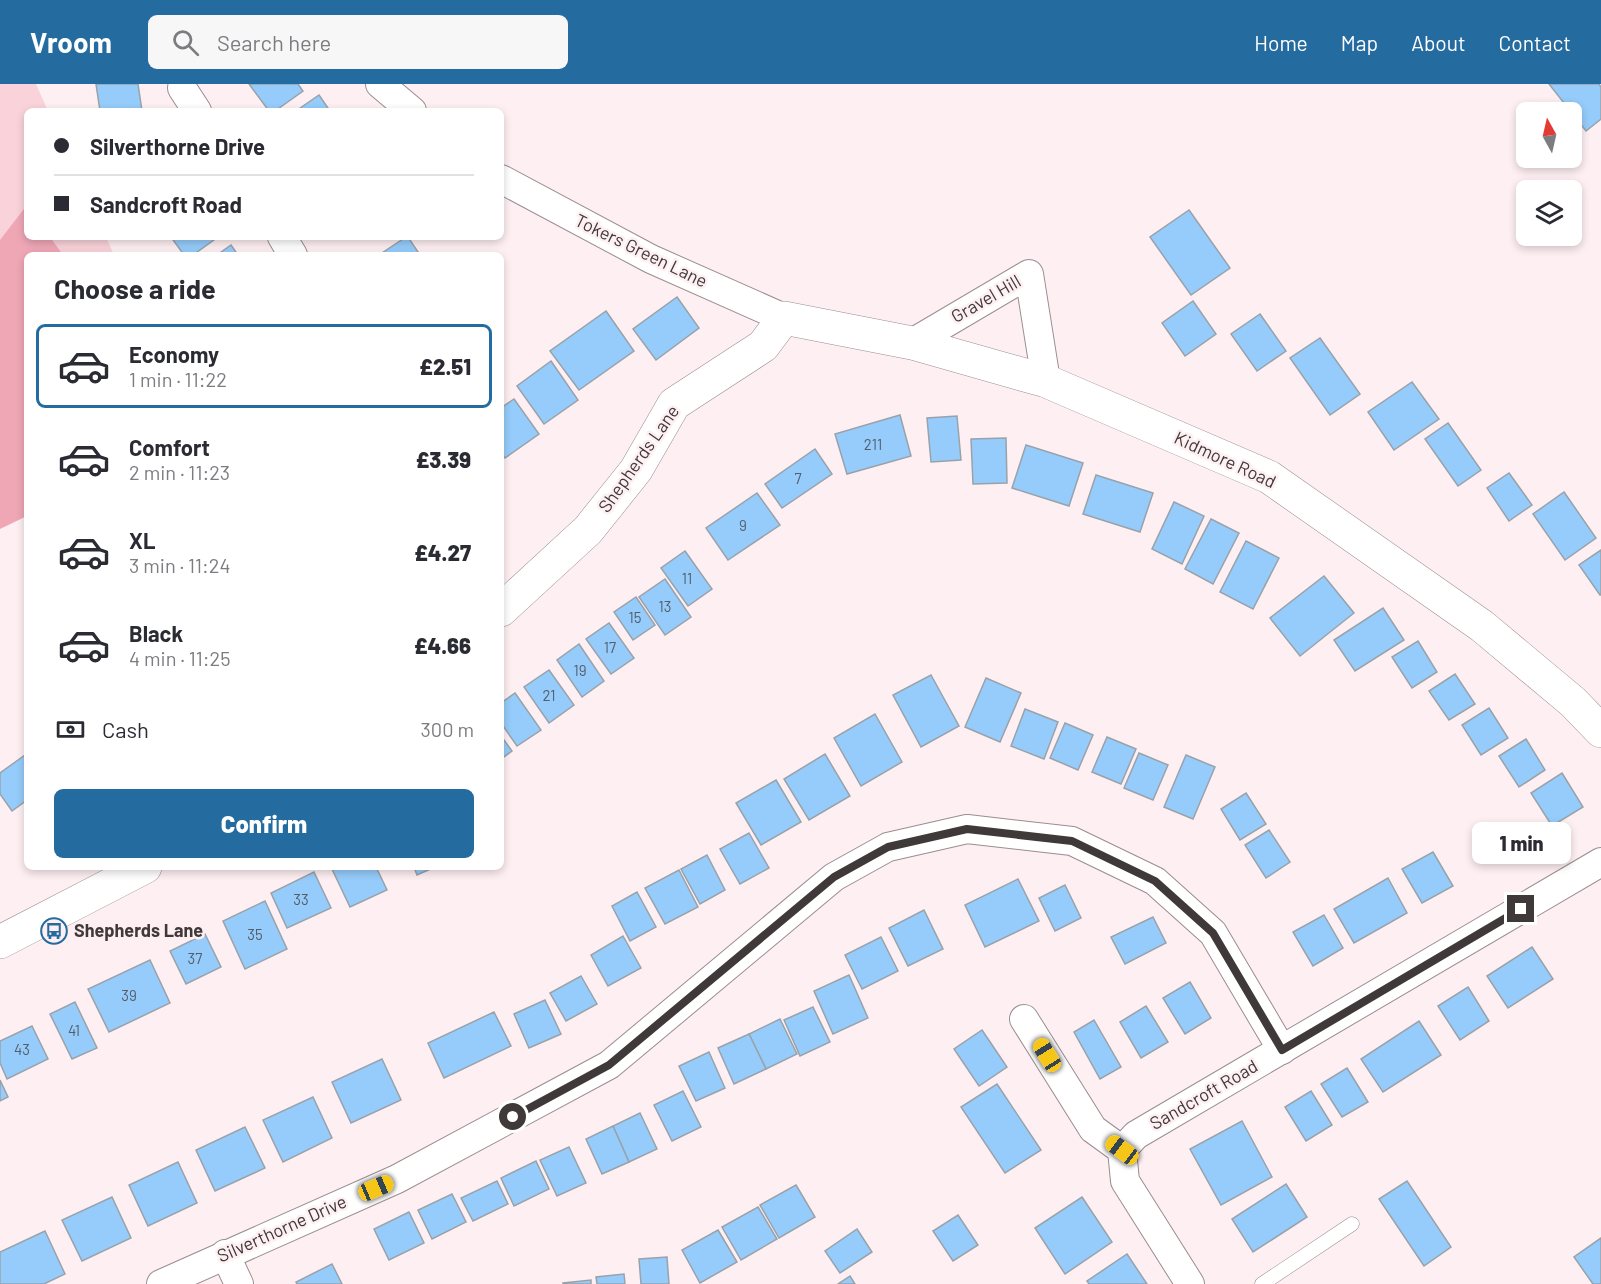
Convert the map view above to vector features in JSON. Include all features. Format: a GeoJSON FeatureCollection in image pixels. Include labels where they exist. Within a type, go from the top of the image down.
{"type":"FeatureCollection","features":[{"type":"Feature","properties":{"kind":"street"},"geometry":{"type":"LineString","coordinates":[[380,84],[408,108]]}},
{"type":"Feature","properties":{"kind":"street"},"geometry":{"type":"LineString","coordinates":[[182,88],[195,108]]}},
{"type":"Feature","properties":{"kind":"street","name":"Tokers Green Lane"},"geometry":{"type":"LineString","coordinates":[[504,181],[651,259],[784,318]]}},
{"type":"Feature","properties":{"kind":"street","name":"Gravel Hill"},"geometry":{"type":"LineString","coordinates":[[912,343],[1029,274],[1046,381]]}},
{"type":"Feature","properties":{"kind":"street","name":"Kidmore Road"},"geometry":{"type":"LineString","coordinates":[[784,318],[912,343],[1046,381],[1269,477],[1482,626],[1573,702],[1601,731]]}},
{"type":"Feature","properties":{"kind":"street","name":"Shepherds Lane"},"geometry":{"type":"LineString","coordinates":[[504,607],[588,530],[636,470],[674,404],[763,346],[784,318]]}},
{"type":"Feature","properties":{"kind":"street","name":"Silverthorne Drive"},"geometry":{"type":"LineString","coordinates":[[161,1284],[397,1179],[609,1065],[834,877],[888,847],[967,829],[1072,841],[1155,881],[1213,933],[1282,1050]]}},
{"type":"Feature","properties":{"kind":"street","name":"Sandcroft Road"},"geometry":{"type":"LineString","coordinates":[[1122,1150],[1136,1135],[1601,862]]}},
{"type":"Feature","properties":{"kind":"street"},"geometry":{"type":"LineString","coordinates":[[0,942],[139,870]]}},
{"type":"Feature","properties":{"kind":"street"},"geometry":{"type":"LineString","coordinates":[[1024,1018],[1094,1129],[1122,1150],[1125,1181],[1190,1284]]}},
{"type":"Feature","properties":{"kind":"street"},"geometry":{"type":"LineString","coordinates":[[225,1254],[239,1284]]}},
{"type":"Feature","properties":{"kind":"lane"},"geometry":{"type":"LineString","coordinates":[[1262,1284],[1352,1224]]}},
{"type":"Feature","properties":{"kind":"shaded area"},"geometry":{"type":"Polygon","coordinates":[[[0,84],[36,84],[47,108],[24,108],[24,240],[107,240],[113,252],[24,252],[24,281],[0,492],[0,84]]]}},
{"type":"Feature","properties":{"kind":"shaded area"},"geometry":{"type":"Polygon","coordinates":[[[24,209],[24,240],[52,240],[61,252],[24,252],[24,517],[0,529],[0,240],[24,209]]]}},
{"type":"Feature","properties":{"kind":"building"},"geometry":{"type":"Polygon","coordinates":[[[96,84],[138,84],[142,108],[100,108],[96,84]]]}},
{"type":"Feature","properties":{"kind":"building"},"geometry":{"type":"Polygon","coordinates":[[[249,84],[298,84],[303,91],[279,108],[267,108],[249,84]]]}},
{"type":"Feature","properties":{"kind":"building"},"geometry":{"type":"Polygon","coordinates":[[[1549,84],[1599,84],[1601,87],[1601,119],[1586,131],[1582,126],[1582,102],[1563,102],[1549,84]]]}},
{"type":"Feature","properties":{"kind":"building"},"geometry":{"type":"Polygon","coordinates":[[[319,95],[328,108],[300,108],[319,95]]]}},
{"type":"Feature","properties":{"kind":"building"},"geometry":{"type":"Polygon","coordinates":[[[1189,210],[1230,268],[1191,295],[1150,237],[1189,210]]]}},
{"type":"Feature","properties":{"kind":"building"},"geometry":{"type":"Polygon","coordinates":[[[173,240],[214,240],[197,252],[182,252],[173,240]]]}},
{"type":"Feature","properties":{"kind":"building"},"geometry":{"type":"Polygon","coordinates":[[[402,240],[410,240],[418,252],[384,252],[402,240]]]}},
{"type":"Feature","properties":{"kind":"building"},"geometry":{"type":"Polygon","coordinates":[[[231,245],[236,252],[221,252],[231,245]]]}},
{"type":"Feature","properties":{"kind":"building"},"geometry":{"type":"Polygon","coordinates":[[[677,297],[699,328],[656,360],[633,329],[677,297]]]}},
{"type":"Feature","properties":{"kind":"building"},"geometry":{"type":"Polygon","coordinates":[[[1193,301],[1216,334],[1185,356],[1162,323],[1193,301]]]}},
{"type":"Feature","properties":{"kind":"building"},"geometry":{"type":"Polygon","coordinates":[[[606,311],[634,351],[579,390],[550,351],[606,311]]]}},
{"type":"Feature","properties":{"kind":"building"},"geometry":{"type":"Polygon","coordinates":[[[1260,314],[1286,351],[1257,371],[1231,334],[1260,314]]]}},
{"type":"Feature","properties":{"kind":"building"},"geometry":{"type":"Polygon","coordinates":[[[1320,338],[1360,394],[1330,415],[1290,358],[1320,338]]]}},
{"type":"Feature","properties":{"kind":"building"},"geometry":{"type":"Polygon","coordinates":[[[551,361],[578,400],[544,424],[517,386],[551,361]]]}},
{"type":"Feature","properties":{"kind":"building"},"geometry":{"type":"Polygon","coordinates":[[[1412,382],[1439,419],[1394,450],[1368,412],[1412,382]]]}},
{"type":"Feature","properties":{"kind":"building"},"geometry":{"type":"Polygon","coordinates":[[[514,399],[539,434],[505,458],[504,457],[504,406],[514,399]]]}},
{"type":"Feature","properties":{"kind":"building"},"geometry":{"type":"Polygon","coordinates":[[[900,415],[911,456],[847,474],[835,434],[900,415]]]}},
{"type":"Feature","properties":{"kind":"building"},"geometry":{"type":"Polygon","coordinates":[[[957,416],[961,460],[931,462],[927,418],[957,416]]]}},
{"type":"Feature","properties":{"kind":"building"},"geometry":{"type":"Polygon","coordinates":[[[1448,423],[1481,470],[1458,486],[1425,439],[1448,423]]]}},
{"type":"Feature","properties":{"kind":"building"},"geometry":{"type":"Polygon","coordinates":[[[1006,438],[1007,483],[973,484],[971,439],[1006,438]]]}},
{"type":"Feature","properties":{"kind":"building"},"geometry":{"type":"Polygon","coordinates":[[[1026,445],[1083,463],[1069,506],[1012,488],[1026,445]]]}},
{"type":"Feature","properties":{"kind":"building"},"geometry":{"type":"Polygon","coordinates":[[[815,449],[832,474],[782,508],[765,484],[815,449]]]}},
{"type":"Feature","properties":{"kind":"building"},"geometry":{"type":"Polygon","coordinates":[[[1509,473],[1532,505],[1509,521],[1487,488],[1509,473]]]}},
{"type":"Feature","properties":{"kind":"building"},"geometry":{"type":"Polygon","coordinates":[[[1096,475],[1153,493],[1140,532],[1083,514],[1096,475]]]}},
{"type":"Feature","properties":{"kind":"building"},"geometry":{"type":"Polygon","coordinates":[[[1564,492],[1596,538],[1565,560],[1533,514],[1564,492]]]}},
{"type":"Feature","properties":{"kind":"building"},"geometry":{"type":"Polygon","coordinates":[[[757,493],[780,525],[728,560],[706,528],[757,493]]]}},
{"type":"Feature","properties":{"kind":"building"},"geometry":{"type":"Polygon","coordinates":[[[1174,502],[1204,516],[1182,564],[1152,549],[1174,502]]]}},
{"type":"Feature","properties":{"kind":"building"},"geometry":{"type":"Polygon","coordinates":[[[1211,519],[1239,533],[1213,584],[1185,569],[1211,519]]]}},
{"type":"Feature","properties":{"kind":"building"},"geometry":{"type":"Polygon","coordinates":[[[1246,541],[1279,558],[1253,609],[1220,592],[1246,541]]]}},
{"type":"Feature","properties":{"kind":"building"},"geometry":{"type":"Polygon","coordinates":[[[1601,550],[1601,595],[1600,595],[1579,565],[1601,550]]]}},
{"type":"Feature","properties":{"kind":"building"},"geometry":{"type":"Polygon","coordinates":[[[685,551],[712,589],[688,606],[661,568],[685,551]]]}},
{"type":"Feature","properties":{"kind":"building"},"geometry":{"type":"Polygon","coordinates":[[[1324,576],[1354,613],[1300,656],[1270,618],[1324,576]]]}},
{"type":"Feature","properties":{"kind":"building"},"geometry":{"type":"Polygon","coordinates":[[[665,579],[691,617],[665,635],[639,597],[665,579]]]}},
{"type":"Feature","properties":{"kind":"building"},"geometry":{"type":"Polygon","coordinates":[[[636,597],[655,625],[633,640],[614,612],[636,597]]]}},
{"type":"Feature","properties":{"kind":"building"},"geometry":{"type":"Polygon","coordinates":[[[1383,608],[1404,640],[1355,671],[1334,640],[1383,608]]]}},
{"type":"Feature","properties":{"kind":"building"},"geometry":{"type":"Polygon","coordinates":[[[609,623],[634,658],[611,674],[586,639],[609,623]]]}},
{"type":"Feature","properties":{"kind":"building"},"geometry":{"type":"Polygon","coordinates":[[[1418,641],[1437,672],[1412,688],[1392,657],[1418,641]]]}},
{"type":"Feature","properties":{"kind":"building"},"geometry":{"type":"Polygon","coordinates":[[[579,644],[604,681],[582,697],[557,660],[579,644]]]}},
{"type":"Feature","properties":{"kind":"building"},"geometry":{"type":"Polygon","coordinates":[[[549,670],[574,705],[549,723],[524,687],[549,670]]]}},
{"type":"Feature","properties":{"kind":"building"},"geometry":{"type":"Polygon","coordinates":[[[1455,674],[1475,704],[1449,720],[1429,691],[1455,674]]]}},
{"type":"Feature","properties":{"kind":"building"},"geometry":{"type":"Polygon","coordinates":[[[931,675],[959,726],[921,747],[893,695],[931,675]]]}},
{"type":"Feature","properties":{"kind":"building"},"geometry":{"type":"Polygon","coordinates":[[[986,678],[1021,693],[1000,742],[965,727],[986,678]]]}},
{"type":"Feature","properties":{"kind":"building"},"geometry":{"type":"Polygon","coordinates":[[[515,693],[541,730],[517,746],[504,727],[504,701],[515,693]]]}},
{"type":"Feature","properties":{"kind":"building"},"geometry":{"type":"Polygon","coordinates":[[[1489,708],[1508,738],[1481,755],[1462,725],[1489,708]]]}},
{"type":"Feature","properties":{"kind":"building"},"geometry":{"type":"Polygon","coordinates":[[[1025,709],[1058,722],[1044,759],[1011,746],[1025,709]]]}},
{"type":"Feature","properties":{"kind":"building"},"geometry":{"type":"Polygon","coordinates":[[[875,714],[902,762],[861,786],[834,738],[875,714]]]}},
{"type":"Feature","properties":{"kind":"building"},"geometry":{"type":"Polygon","coordinates":[[[1065,723],[1093,735],[1078,770],[1050,758],[1065,723]]]}},
{"type":"Feature","properties":{"kind":"building"},"geometry":{"type":"Polygon","coordinates":[[[1107,737],[1136,749],[1121,784],[1092,772],[1107,737]]]}},
{"type":"Feature","properties":{"kind":"building"},"geometry":{"type":"Polygon","coordinates":[[[1526,739],[1545,770],[1519,787],[1499,756],[1526,739]]]}},
{"type":"Feature","properties":{"kind":"building"},"geometry":{"type":"Polygon","coordinates":[[[504,740],[512,751],[504,757],[504,740]]]}},
{"type":"Feature","properties":{"kind":"building"},"geometry":{"type":"Polygon","coordinates":[[[1139,753],[1168,765],[1153,800],[1124,788],[1139,753]]]}},
{"type":"Feature","properties":{"kind":"building"},"geometry":{"type":"Polygon","coordinates":[[[825,754],[850,796],[809,820],[784,779],[825,754]]]}},
{"type":"Feature","properties":{"kind":"building"},"geometry":{"type":"Polygon","coordinates":[[[1186,755],[1215,767],[1193,819],[1164,807],[1186,755]]]}},
{"type":"Feature","properties":{"kind":"building"},"geometry":{"type":"Polygon","coordinates":[[[24,756],[24,802],[12,811],[0,794],[0,773],[24,756]]]}},
{"type":"Feature","properties":{"kind":"building"},"geometry":{"type":"Polygon","coordinates":[[[1562,773],[1583,807],[1552,826],[1531,793],[1562,773]]]}},
{"type":"Feature","properties":{"kind":"building"},"geometry":{"type":"Polygon","coordinates":[[[776,780],[801,822],[761,845],[736,803],[776,780]]]}},
{"type":"Feature","properties":{"kind":"building"},"geometry":{"type":"Polygon","coordinates":[[[1246,793],[1266,824],[1240,840],[1221,809],[1246,793]]]}},
{"type":"Feature","properties":{"kind":"building"},"geometry":{"type":"Polygon","coordinates":[[[1269,830],[1290,862],[1266,878],[1245,845],[1269,830]]]}},
{"type":"Feature","properties":{"kind":"building"},"geometry":{"type":"Polygon","coordinates":[[[749,833],[769,868],[740,884],[720,849],[749,833]]]}},
{"type":"Feature","properties":{"kind":"building"},"geometry":{"type":"Polygon","coordinates":[[[1433,852],[1453,886],[1422,903],[1402,869],[1433,852]]]}},
{"type":"Feature","properties":{"kind":"building"},"geometry":{"type":"Polygon","coordinates":[[[707,855],[725,890],[700,904],[681,869],[707,855]]]}},
{"type":"Feature","properties":{"kind":"building"},"geometry":{"type":"Polygon","coordinates":[[[332,870],[377,870],[387,890],[350,907],[332,870]]]}},
{"type":"Feature","properties":{"kind":"building"},"geometry":{"type":"Polygon","coordinates":[[[415,870],[428,870],[417,875],[415,870]]]}},
{"type":"Feature","properties":{"kind":"building"},"geometry":{"type":"Polygon","coordinates":[[[679,870],[698,907],[665,924],[645,888],[679,870]]]}},
{"type":"Feature","properties":{"kind":"building"},"geometry":{"type":"Polygon","coordinates":[[[314,872],[331,908],[287,928],[271,893],[314,872]]]}},
{"type":"Feature","properties":{"kind":"building"},"geometry":{"type":"Polygon","coordinates":[[[1388,878],[1407,913],[1354,943],[1334,909],[1388,878]]]}},
{"type":"Feature","properties":{"kind":"building"},"geometry":{"type":"Polygon","coordinates":[[[1018,879],[1039,921],[985,947],[965,905],[1018,879]]]}},
{"type":"Feature","properties":{"kind":"building"},"geometry":{"type":"Polygon","coordinates":[[[1065,885],[1081,918],[1055,931],[1039,898],[1065,885]]]}},
{"type":"Feature","properties":{"kind":"building"},"geometry":{"type":"Polygon","coordinates":[[[637,892],[656,927],[630,941],[612,906],[637,892]]]}},
{"type":"Feature","properties":{"kind":"building"},"geometry":{"type":"Polygon","coordinates":[[[265,901],[287,949],[245,969],[223,921],[265,901]]]}},
{"type":"Feature","properties":{"kind":"building"},"geometry":{"type":"Polygon","coordinates":[[[924,910],[943,949],[908,966],[889,928],[924,910]]]}},
{"type":"Feature","properties":{"kind":"building"},"geometry":{"type":"Polygon","coordinates":[[[1324,915],[1343,948],[1313,966],[1293,932],[1324,915]]]}},
{"type":"Feature","properties":{"kind":"building"},"geometry":{"type":"Polygon","coordinates":[[[1153,917],[1166,943],[1125,964],[1111,937],[1153,917]]]}},
{"type":"Feature","properties":{"kind":"building"},"geometry":{"type":"Polygon","coordinates":[[[205,934],[221,967],[186,984],[170,951],[205,934]]]}},
{"type":"Feature","properties":{"kind":"building"},"geometry":{"type":"Polygon","coordinates":[[[623,936],[641,968],[608,986],[591,955],[623,936]]]}},
{"type":"Feature","properties":{"kind":"building"},"geometry":{"type":"Polygon","coordinates":[[[881,937],[898,971],[862,989],[845,955],[881,937]]]}},
{"type":"Feature","properties":{"kind":"building"},"geometry":{"type":"Polygon","coordinates":[[[1532,947],[1553,979],[1508,1008],[1487,976],[1532,947]]]}},
{"type":"Feature","properties":{"kind":"building"},"geometry":{"type":"Polygon","coordinates":[[[150,960],[170,1003],[109,1032],[88,989],[150,960]]]}},
{"type":"Feature","properties":{"kind":"building"},"geometry":{"type":"Polygon","coordinates":[[[849,975],[868,1018],[833,1034],[814,991],[849,975]]]}},
{"type":"Feature","properties":{"kind":"building"},"geometry":{"type":"Polygon","coordinates":[[[581,976],[597,1004],[566,1021],[550,993],[581,976]]]}},
{"type":"Feature","properties":{"kind":"building"},"geometry":{"type":"Polygon","coordinates":[[[1190,982],[1211,1018],[1185,1034],[1163,998],[1190,982]]]}},
{"type":"Feature","properties":{"kind":"building"},"geometry":{"type":"Polygon","coordinates":[[[1468,987],[1489,1021],[1460,1040],[1438,1006],[1468,987]]]}},
{"type":"Feature","properties":{"kind":"building"},"geometry":{"type":"Polygon","coordinates":[[[545,1000],[561,1034],[529,1048],[514,1014],[545,1000]]]}},
{"type":"Feature","properties":{"kind":"building"},"geometry":{"type":"Polygon","coordinates":[[[75,1002],[97,1048],[72,1059],[50,1014],[75,1002]]]}},
{"type":"Feature","properties":{"kind":"building"},"geometry":{"type":"Polygon","coordinates":[[[1146,1006],[1168,1042],[1141,1058],[1120,1022],[1146,1006]]]}},
{"type":"Feature","properties":{"kind":"building"},"geometry":{"type":"Polygon","coordinates":[[[813,1007],[830,1042],[800,1056],[784,1020],[813,1007]]]}},
{"type":"Feature","properties":{"kind":"building"},"geometry":{"type":"Polygon","coordinates":[[[494,1012],[511,1046],[444,1078],[428,1043],[494,1012]]]}},
{"type":"Feature","properties":{"kind":"building"},"geometry":{"type":"Polygon","coordinates":[[[780,1019],[797,1054],[766,1069],[749,1034],[780,1019]]]}},
{"type":"Feature","properties":{"kind":"building"},"geometry":{"type":"Polygon","coordinates":[[[1094,1020],[1121,1067],[1100,1079],[1074,1032],[1094,1020]]]}},
{"type":"Feature","properties":{"kind":"building"},"geometry":{"type":"Polygon","coordinates":[[[1419,1021],[1441,1055],[1383,1092],[1361,1059],[1419,1021]]]}},
{"type":"Feature","properties":{"kind":"building"},"geometry":{"type":"Polygon","coordinates":[[[32,1026],[48,1059],[7,1079],[0,1063],[0,1041],[32,1026]]]}},
{"type":"Feature","properties":{"kind":"building"},"geometry":{"type":"Polygon","coordinates":[[[982,1030],[1007,1067],[979,1086],[954,1049],[982,1030]]]}},
{"type":"Feature","properties":{"kind":"building"},"geometry":{"type":"Polygon","coordinates":[[[749,1034],[766,1069],[734,1084],[718,1048],[749,1034]]]}},
{"type":"Feature","properties":{"kind":"building"},"geometry":{"type":"Polygon","coordinates":[[[709,1052],[725,1088],[696,1101],[679,1066],[709,1052]]]}},
{"type":"Feature","properties":{"kind":"building"},"geometry":{"type":"Polygon","coordinates":[[[382,1059],[401,1100],[351,1123],[332,1082],[382,1059]]]}},
{"type":"Feature","properties":{"kind":"building"},"geometry":{"type":"Polygon","coordinates":[[[1347,1068],[1368,1102],[1342,1117],[1321,1084],[1347,1068]]]}},
{"type":"Feature","properties":{"kind":"building"},"geometry":{"type":"Polygon","coordinates":[[[0,1080],[8,1097],[0,1101],[0,1080]]]}},
{"type":"Feature","properties":{"kind":"building"},"geometry":{"type":"Polygon","coordinates":[[[997,1084],[1041,1150],[1005,1173],[961,1107],[997,1084]]]}},
{"type":"Feature","properties":{"kind":"building"},"geometry":{"type":"Polygon","coordinates":[[[683,1091],[701,1127],[672,1141],[654,1105],[683,1091]]]}},
{"type":"Feature","properties":{"kind":"building"},"geometry":{"type":"Polygon","coordinates":[[[1311,1091],[1332,1125],[1306,1141],[1285,1107],[1311,1091]]]}},
{"type":"Feature","properties":{"kind":"building"},"geometry":{"type":"Polygon","coordinates":[[[313,1097],[332,1138],[283,1162],[263,1120],[313,1097]]]}},
{"type":"Feature","properties":{"kind":"building"},"geometry":{"type":"Polygon","coordinates":[[[640,1113],[657,1149],[629,1162],[613,1126],[640,1113]]]}},
{"type":"Feature","properties":{"kind":"building"},"geometry":{"type":"Polygon","coordinates":[[[1242,1121],[1272,1177],[1221,1205],[1190,1149],[1242,1121]]]}},
{"type":"Feature","properties":{"kind":"building"},"geometry":{"type":"Polygon","coordinates":[[[613,1126],[629,1162],[602,1174],[586,1139],[613,1126]]]}},
{"type":"Feature","properties":{"kind":"building"},"geometry":{"type":"Polygon","coordinates":[[[245,1127],[265,1168],[215,1191],[196,1150],[245,1127]]]}},
{"type":"Feature","properties":{"kind":"building"},"geometry":{"type":"Polygon","coordinates":[[[569,1147],[586,1183],[557,1196],[540,1160],[569,1147]]]}},
{"type":"Feature","properties":{"kind":"building"},"geometry":{"type":"Polygon","coordinates":[[[536,1161],[549,1189],[514,1206],[501,1178],[536,1161]]]}},
{"type":"Feature","properties":{"kind":"building"},"geometry":{"type":"Polygon","coordinates":[[[178,1162],[197,1203],[148,1226],[129,1185],[178,1162]]]}},
{"type":"Feature","properties":{"kind":"building"},"geometry":{"type":"Polygon","coordinates":[[[497,1181],[508,1204],[473,1221],[461,1198],[497,1181]]]}},
{"type":"Feature","properties":{"kind":"building"},"geometry":{"type":"Polygon","coordinates":[[[1407,1181],[1451,1247],[1424,1266],[1379,1199],[1407,1181]]]}},
{"type":"Feature","properties":{"kind":"building"},"geometry":{"type":"Polygon","coordinates":[[[1286,1184],[1307,1217],[1253,1252],[1232,1219],[1286,1184]]]}},
{"type":"Feature","properties":{"kind":"building"},"geometry":{"type":"Polygon","coordinates":[[[796,1185],[815,1217],[779,1238],[760,1205],[796,1185]]]}},
{"type":"Feature","properties":{"kind":"building"},"geometry":{"type":"Polygon","coordinates":[[[452,1194],[466,1222],[432,1239],[418,1210],[452,1194]]]}},
{"type":"Feature","properties":{"kind":"building"},"geometry":{"type":"Polygon","coordinates":[[[112,1197],[131,1238],[82,1261],[62,1220],[112,1197]]]}},
{"type":"Feature","properties":{"kind":"building"},"geometry":{"type":"Polygon","coordinates":[[[1082,1197],[1112,1242],[1065,1274],[1035,1228],[1082,1197]]]}},
{"type":"Feature","properties":{"kind":"building"},"geometry":{"type":"Polygon","coordinates":[[[758,1207],[777,1239],[741,1260],[722,1227],[758,1207]]]}},
{"type":"Feature","properties":{"kind":"building"},"geometry":{"type":"Polygon","coordinates":[[[409,1212],[424,1243],[389,1260],[374,1229],[409,1212]]]}},
{"type":"Feature","properties":{"kind":"building"},"geometry":{"type":"Polygon","coordinates":[[[958,1215],[978,1245],[953,1261],[933,1231],[958,1215]]]}},
{"type":"Feature","properties":{"kind":"building"},"geometry":{"type":"Polygon","coordinates":[[[857,1229],[872,1252],[840,1273],[825,1251],[857,1229]]]}},
{"type":"Feature","properties":{"kind":"building"},"geometry":{"type":"Polygon","coordinates":[[[718,1230],[737,1262],[700,1283],[682,1250],[718,1230]]]}},
{"type":"Feature","properties":{"kind":"building"},"geometry":{"type":"Polygon","coordinates":[[[45,1231],[65,1274],[44,1284],[0,1284],[0,1252],[45,1231]]]}},
{"type":"Feature","properties":{"kind":"building"},"geometry":{"type":"Polygon","coordinates":[[[1601,1238],[1601,1284],[1593,1284],[1574,1257],[1601,1238]]]}},
{"type":"Feature","properties":{"kind":"building"},"geometry":{"type":"Polygon","coordinates":[[[1127,1254],[1147,1284],[1089,1284],[1087,1281],[1127,1254]]]}},
{"type":"Feature","properties":{"kind":"building"},"geometry":{"type":"Polygon","coordinates":[[[667,1257],[669,1284],[641,1284],[639,1259],[667,1257]]]}},
{"type":"Feature","properties":{"kind":"building"},"geometry":{"type":"Polygon","coordinates":[[[332,1264],[342,1284],[297,1284],[296,1282],[332,1264]]]}},
{"type":"Feature","properties":{"kind":"building"},"geometry":{"type":"Polygon","coordinates":[[[624,1274],[625,1284],[597,1284],[596,1277],[624,1274]]]}},
{"type":"Feature","properties":{"kind":"building"},"geometry":{"type":"Polygon","coordinates":[[[850,1276],[855,1284],[838,1284],[850,1276]]]}},
{"type":"Feature","properties":{"kind":"building"},"geometry":{"type":"Polygon","coordinates":[[[591,1280],[591,1284],[563,1284],[563,1283],[591,1280]]]}},
{"type":"Feature","properties":{"kind":"place","name":"Shepherds Lane"},"geometry":{"type":"Point","coordinates":[54,931]}},
{"type":"Feature","properties":{"kind":"route"},"geometry":{"type":"LineString","coordinates":[[513,1117],[609,1065],[834,877],[888,847],[967,829],[1072,841],[1155,881],[1213,933],[1282,1050],[1521,909]]}}]}
